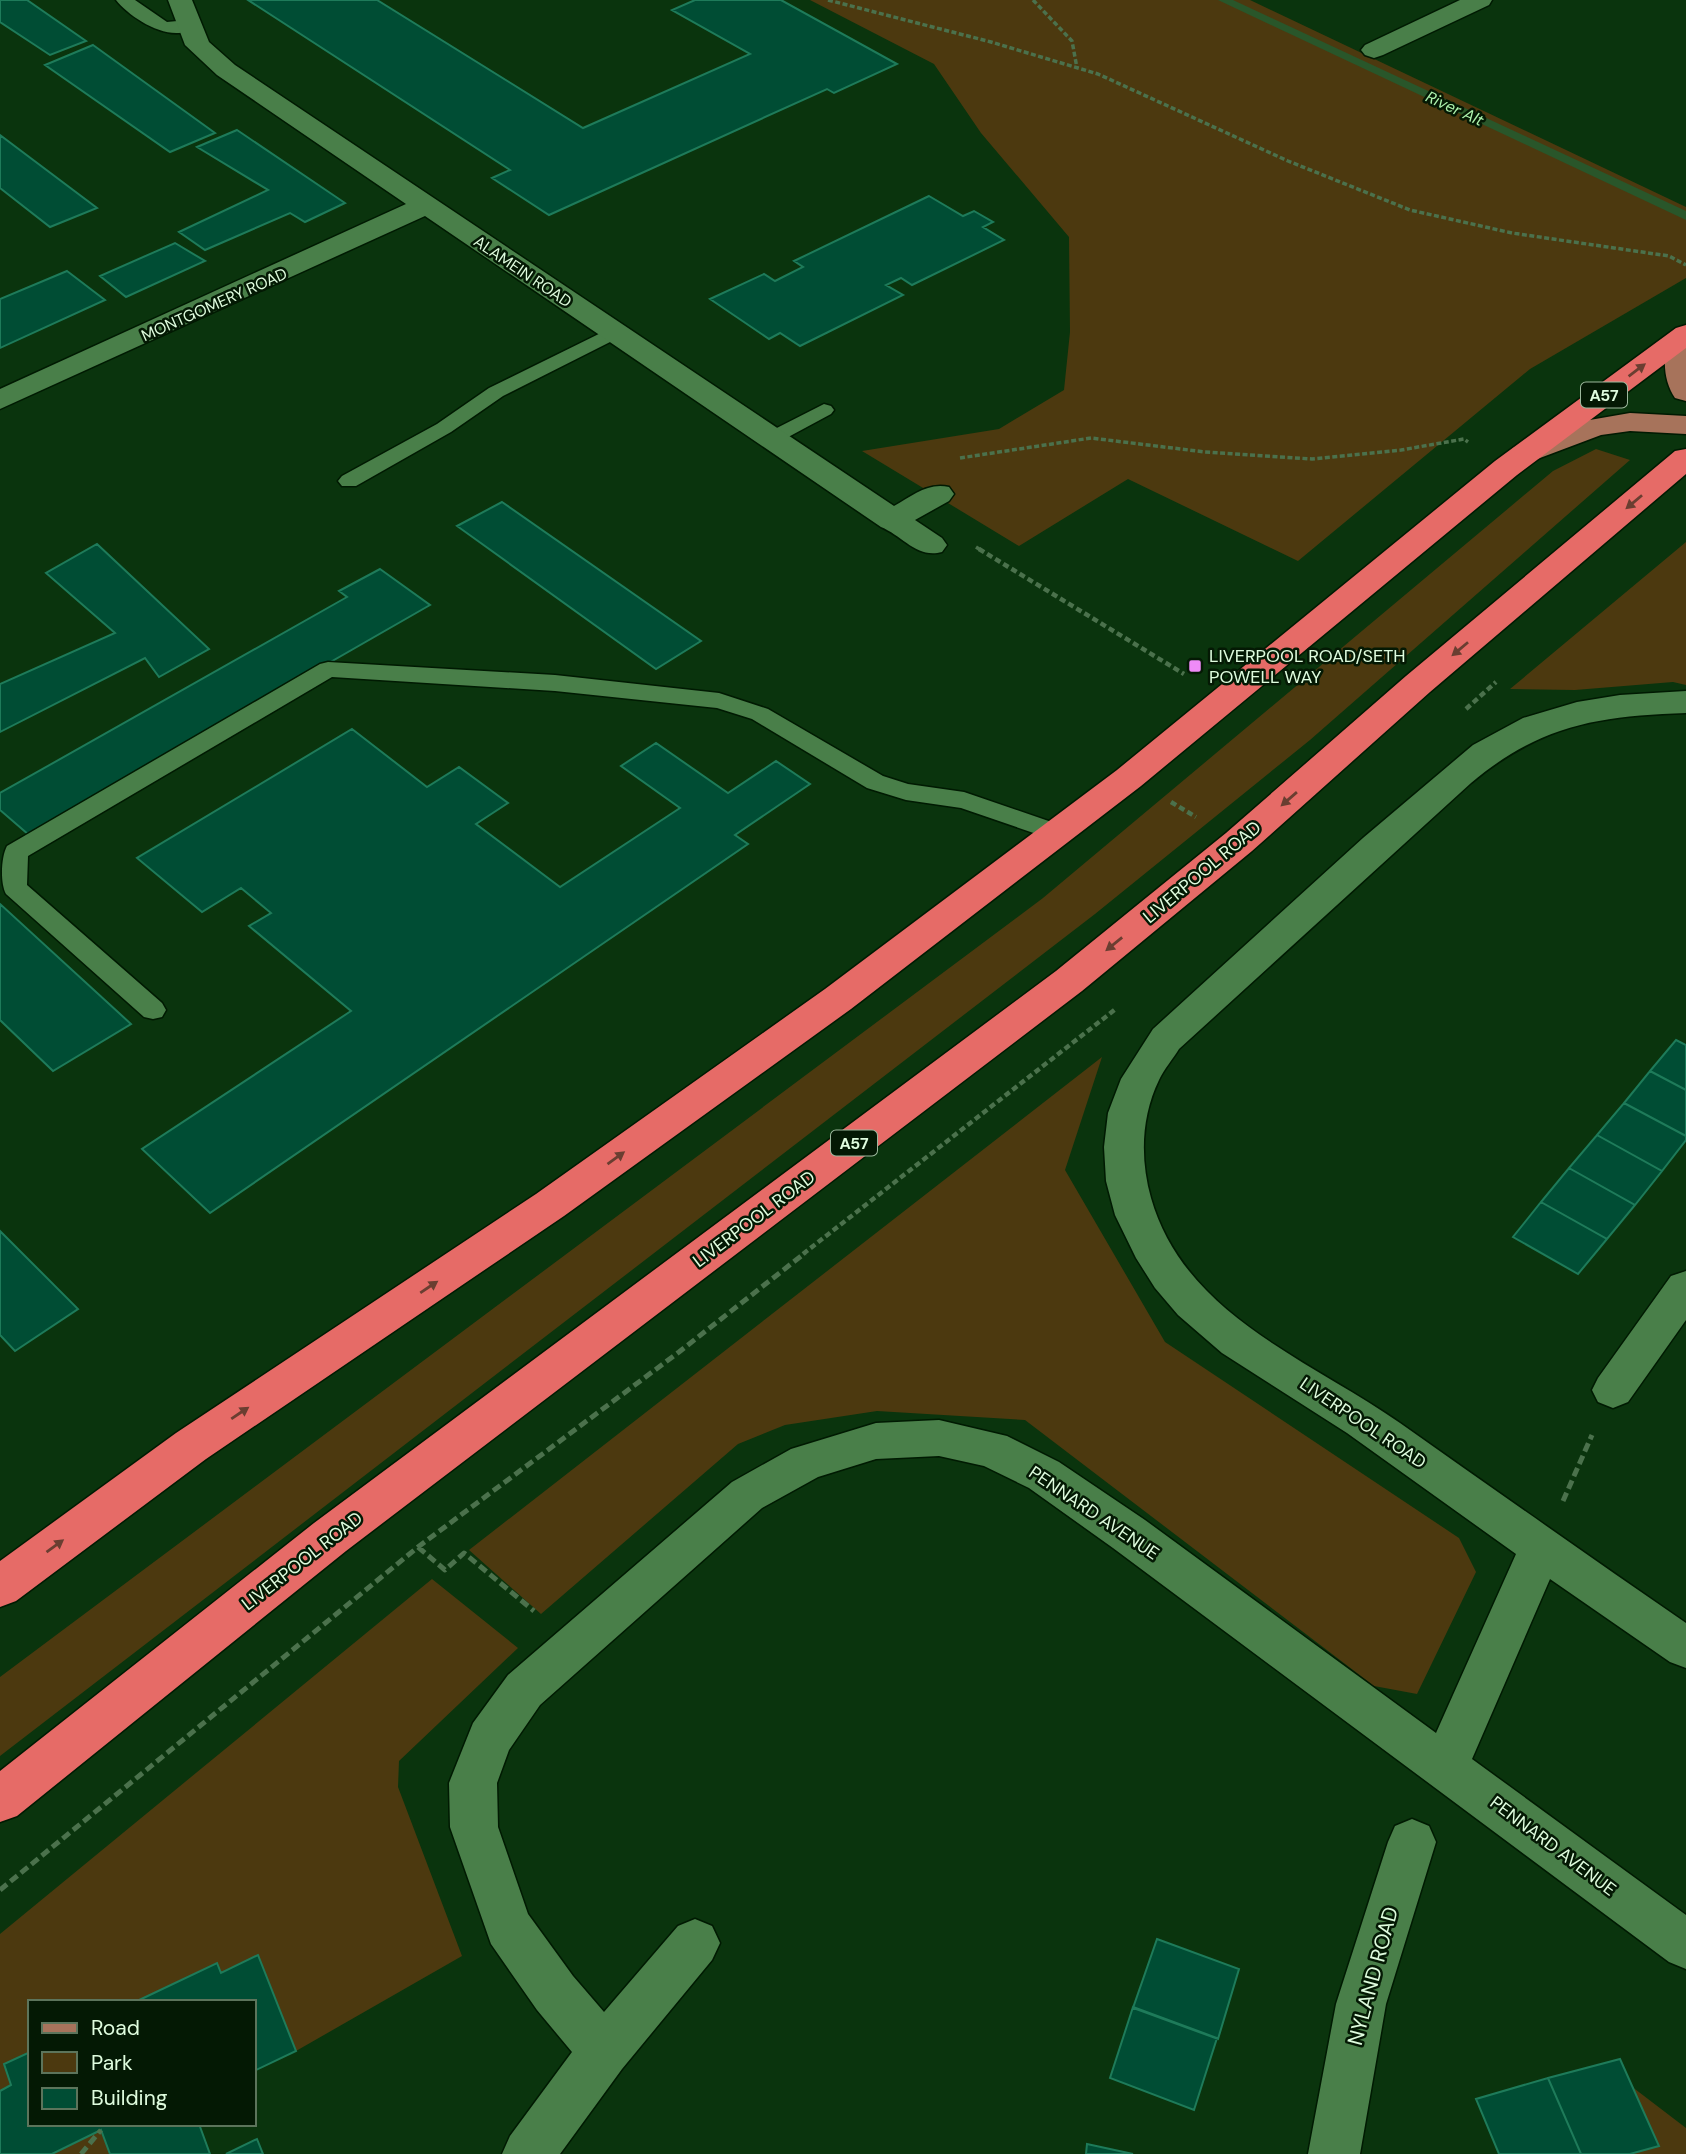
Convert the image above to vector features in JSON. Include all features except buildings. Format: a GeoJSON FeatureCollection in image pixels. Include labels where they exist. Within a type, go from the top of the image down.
{"type":"FeatureCollection","features":[{"type":"Feature","properties":{"kind":"highway","name":"A57"},"geometry":{"type":"LineString","coordinates":[[0,1587],[191,1446],[550,1205],[838,999],[1129,778],[1515,462],[1685,334]]}},
{"type":"Feature","properties":{"kind":"highway","name":"LIVERPOOL ROAD"},"geometry":{"type":"LineString","coordinates":[[0,1800],[330,1537],[1069,981],[1239,842],[1418,684],[1686,458]]}},
{"type":"Feature","properties":{"kind":"main road"},"geometry":{"type":"LineString","coordinates":[[1685,334],[1678,354],[1680,374],[1686,392]]}},
{"type":"Feature","properties":{"kind":"main road"},"geometry":{"type":"LineString","coordinates":[[1515,462],[1595,427],[1630,422],[1686,425]]}},
{"type":"Feature","properties":{"kind":"street"},"geometry":{"type":"LineString","coordinates":[[1374,50],[1480,0]]}},
{"type":"Feature","properties":{"kind":"street","name":"ALAMEIN ROAD"},"geometry":{"type":"LineString","coordinates":[[184,13],[198,45],[215,62],[931,545]]}},
{"type":"Feature","properties":{"kind":"street","name":"MONTGOMERY ROAD"},"geometry":{"type":"LineString","coordinates":[[0,400],[426,205]]}},
{"type":"Feature","properties":{"kind":"street"},"geometry":{"type":"LineString","coordinates":[[892,520],[938,494]]}},
{"type":"Feature","properties":{"kind":"street","name":"LIVERPOOL ROAD"},"geometry":{"type":"LineString","coordinates":[[1541,1548],[1372,1427],[1217,1326],[1174,1283],[1146,1241],[1128,1200],[1122,1158],[1127,1120],[1139,1079],[1166,1039],[1386,838],[1479,758],[1514,736],[1552,720],[1639,703],[1686,702]]}},
{"type":"Feature","properties":{"kind":"street"},"geometry":{"type":"LineString","coordinates":[[1613,1390],[1686,1288]]}},
{"type":"Feature","properties":{"kind":"street","name":"PENNARD AVENUE"},"geometry":{"type":"LineString","coordinates":[[604,2051],[555,1993],[508,1927],[474,1827],[473,1783],[490,1738],[524,1690],[747,1495],[806,1462],[876,1441],[939,1438],[992,1449],[1044,1475],[1129,1534],[1686,1945]]}},
{"type":"Feature","properties":{"kind":"street"},"geometry":{"type":"LineString","coordinates":[[1445,1766],[1541,1548],[1686,1648]]}},
{"type":"Feature","properties":{"kind":"street","name":"NYLAND ROAD"},"geometry":{"type":"LineString","coordinates":[[1334,2154],[1361,2004],[1412,1842]]}},
{"type":"Feature","properties":{"kind":"street"},"geometry":{"type":"LineString","coordinates":[[528,2154],[604,2051],[695,1943]]}},
{"type":"Feature","properties":{"kind":"lane"},"geometry":{"type":"LineString","coordinates":[[124,0],[164,28],[184,13]]}},
{"type":"Feature","properties":{"kind":"lane"},"geometry":{"type":"LineString","coordinates":[[349,481],[444,428],[496,392],[615,332]]}},
{"type":"Feature","properties":{"kind":"lane"},"geometry":{"type":"LineString","coordinates":[[772,439],[824,410]]}},
{"type":"Feature","properties":{"kind":"lane"},"geometry":{"type":"LineString","coordinates":[[153,1010],[15,888],[16,852],[328,668],[555,683],[719,701],[760,714],[875,782],[906,792],[964,800],[1057,834]]}},
{"type":"Feature","properties":{"kind":"path"},"geometry":{"type":"LineString","coordinates":[[828,0],[991,42],[1098,74],[1288,161],[1410,210],[1512,233],[1669,257],[1686,265]]}},
{"type":"Feature","properties":{"kind":"path"},"geometry":{"type":"LineString","coordinates":[[1033,0],[1072,41],[1077,68]]}},
{"type":"Feature","properties":{"kind":"path"},"geometry":{"type":"LineString","coordinates":[[953,459],[1091,438],[1205,452],[1312,459],[1401,450],[1464,439],[1515,462]]}},
{"type":"Feature","properties":{"kind":"path"},"geometry":{"type":"LineString","coordinates":[[931,545],[967,542],[1224,698]]}},
{"type":"Feature","properties":{"kind":"path"},"geometry":{"type":"LineString","coordinates":[[1129,778],[1239,842]]}},
{"type":"Feature","properties":{"kind":"path"},"geometry":{"type":"LineString","coordinates":[[0,1891],[418,1548],[679,1352],[1118,1007]]}},
{"type":"Feature","properties":{"kind":"path"},"geometry":{"type":"LineString","coordinates":[[1541,1548],[1613,1390]]}},
{"type":"Feature","properties":{"kind":"path"},"geometry":{"type":"LineString","coordinates":[[418,1548],[445,1570],[464,1553],[575,1646]]}},
{"type":"Feature","properties":{"kind":"path"},"geometry":{"type":"LineString","coordinates":[[81,2154],[101,2130]]}},
{"type":"Feature","properties":{"kind":"green space"},"geometry":{"type":"Polygon","coordinates":[[[810,0],[1250,0],[1686,207],[1686,278],[1530,369],[1298,561],[1128,479],[1019,546],[862,451],[999,429],[1064,390],[1070,332],[1069,237],[981,133],[934,64],[810,0]]]}},
{"type":"Feature","properties":{"kind":"green space"},"geometry":{"type":"Polygon","coordinates":[[[1596,449],[1630,460],[1310,740],[1095,914],[0,1756],[0,1677],[1043,898],[1553,471],[1596,449]]]}},
{"type":"Feature","properties":{"kind":"green space"},"geometry":{"type":"Polygon","coordinates":[[[1686,542],[1686,685],[1673,682],[1575,690],[1510,689],[1686,542]]]}},
{"type":"Feature","properties":{"kind":"green space"},"geometry":{"type":"Polygon","coordinates":[[[1102,1057],[1065,1170],[1165,1342],[1459,1538],[1476,1572],[1417,1694],[1374,1686],[1025,1420],[877,1411],[785,1425],[738,1444],[541,1614],[469,1550],[1102,1057]]]}},
{"type":"Feature","properties":{"kind":"green space"},"geometry":{"type":"Polygon","coordinates":[[[432,1579],[518,1648],[399,1761],[398,1787],[462,1956],[296,2051],[257,1956],[221,1973],[216,1963],[139,2000],[28,2000],[28,2053],[4,2064],[11,2085],[0,2091],[0,1934],[432,1579]]]}},
{"type":"Feature","properties":{"kind":"green space"},"geometry":{"type":"Polygon","coordinates":[[[1631,2086],[1686,2128],[1686,2154],[1631,2154],[1659,2146],[1631,2086]]]}},
{"type":"Feature","properties":{"kind":"green space"},"geometry":{"type":"Polygon","coordinates":[[[101,2130],[110,2154],[52,2154],[101,2130]]]}},
{"type":"Feature","properties":{"kind":"waterway","name":"River Alt"},"geometry":{"type":"LineString","coordinates":[[1224,0],[1686,216]]}},
{"type":"Feature","properties":{"kind":"place","name":"LIVERPOOL ROAD/SETH POWELL WAY"},"geometry":{"type":"Point","coordinates":[1195,666]}}]}
